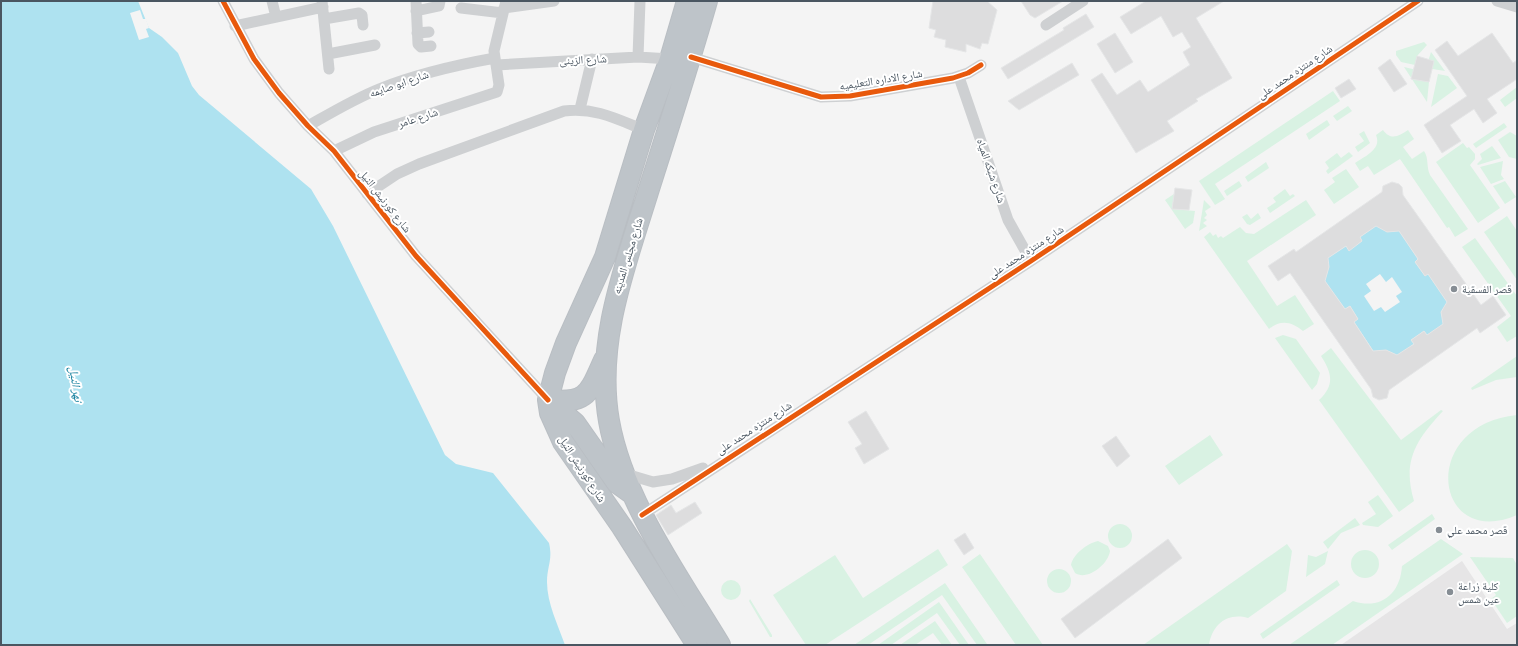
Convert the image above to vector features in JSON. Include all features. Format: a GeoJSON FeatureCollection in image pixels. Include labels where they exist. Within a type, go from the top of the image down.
{"type":"FeatureCollection","features":[{"type":"Feature","properties":{"kind":"highway","name":"شارع مجلس المدينه"},"geometry":{"type":"LineString","coordinates":[[548,400],[555,373],[566,343],[605,257],[644,130],[670,59],[687,1]]}},
{"type":"Feature","properties":{"kind":"highway","name":"شارع مجلس المدينه"},"geometry":{"type":"LineString","coordinates":[[642,515],[618,456],[609,421],[606,395],[606,357],[615,298],[691,57],[707,1]]}},
{"type":"Feature","properties":{"kind":"highway"},"geometry":{"type":"LineString","coordinates":[[548,400],[568,402],[580,398],[587,393],[592,387],[606,357]]}},
{"type":"Feature","properties":{"kind":"highway"},"geometry":{"type":"LineString","coordinates":[[548,400],[575,422],[617,483],[634,496]]}},
{"type":"Feature","properties":{"kind":"highway","name":"شارع كورنيش النيل"},"geometry":{"type":"LineString","coordinates":[[548,400],[550,413],[563,442],[622,527],[697,645]]}},
{"type":"Feature","properties":{"kind":"highway"},"geometry":{"type":"LineString","coordinates":[[642,515],[720,645]]}},
{"type":"Feature","properties":{"kind":"street","name":"شارع كورنيش النيل"},"geometry":{"type":"LineString","coordinates":[[223,1],[235,26],[254,59],[279,92],[308,126],[334,151],[416,256],[548,400]]}},
{"type":"Feature","properties":{"kind":"street"},"geometry":{"type":"LineString","coordinates":[[272,1],[276,17]]}},
{"type":"Feature","properties":{"kind":"street"},"geometry":{"type":"LineString","coordinates":[[431,46],[419,47],[416,6],[439,6],[440,1]]}},
{"type":"Feature","properties":{"kind":"street"},"geometry":{"type":"LineString","coordinates":[[462,8],[504,7],[554,1]]}},
{"type":"Feature","properties":{"kind":"street"},"geometry":{"type":"LineString","coordinates":[[638,57],[640,1]]}},
{"type":"Feature","properties":{"kind":"street","name":"شارع منتزه محمد على"},"geometry":{"type":"LineString","coordinates":[[642,515],[672,493],[1031,261],[1418,1]]}},
{"type":"Feature","properties":{"kind":"street"},"geometry":{"type":"LineString","coordinates":[[1497,1],[1517,7]]}},
{"type":"Feature","properties":{"kind":"street"},"geometry":{"type":"LineString","coordinates":[[1046,25],[1079,2]]}},
{"type":"Feature","properties":{"kind":"street"},"geometry":{"type":"LineString","coordinates":[[235,26],[276,17],[322,4],[329,69]]}},
{"type":"Feature","properties":{"kind":"street"},"geometry":{"type":"LineString","coordinates":[[496,62],[495,44],[504,7]]}},
{"type":"Feature","properties":{"kind":"street"},"geometry":{"type":"LineString","coordinates":[[324,19],[359,13],[362,15],[363,25]]}},
{"type":"Feature","properties":{"kind":"street"},"geometry":{"type":"LineString","coordinates":[[417,33],[429,32]]}},
{"type":"Feature","properties":{"kind":"street"},"geometry":{"type":"LineString","coordinates":[[328,54],[375,45]]}},
{"type":"Feature","properties":{"kind":"street","name":"شارع الزينى"},"geometry":{"type":"LineString","coordinates":[[496,62],[638,57],[670,59]]}},
{"type":"Feature","properties":{"kind":"street","name":"شارع الاداره التعليميه"},"geometry":{"type":"LineString","coordinates":[[691,57],[821,97],[850,96],[958,77],[981,66]]}},
{"type":"Feature","properties":{"kind":"street"},"geometry":{"type":"LineString","coordinates":[[580,109],[592,59]]}},
{"type":"Feature","properties":{"kind":"street","name":"شارع عامر"},"geometry":{"type":"LineString","coordinates":[[334,151],[374,132],[497,92],[499,85],[496,62]]}},
{"type":"Feature","properties":{"kind":"street","name":"شارع ابو صايمه"},"geometry":{"type":"LineString","coordinates":[[308,126],[343,106],[379,89],[455,65],[496,62]]}},
{"type":"Feature","properties":{"kind":"street","name":"شارع شبكه المياه"},"geometry":{"type":"LineString","coordinates":[[958,77],[1008,220],[1031,261]]}},
{"type":"Feature","properties":{"kind":"street"},"geometry":{"type":"LineString","coordinates":[[367,194],[397,174],[419,164],[546,116],[564,111],[580,109],[603,114],[644,130]]}},
{"type":"Feature","properties":{"kind":"street","name":"شارع منتزه محمد على"},"geometry":{"type":"LineString","coordinates":[[626,474],[648,481],[660,481],[721,462]]}},
{"type":"Feature","properties":{"kind":"street"},"geometry":{"type":"LineString","coordinates":[[660,481],[672,493]]}},
{"type":"Feature","properties":{"kind":"shaded area","name":"كلية زراعة عين شمس"},"geometry":{"type":"Polygon","coordinates":[[[1462,561],[1507,629],[1517,623],[1517,645],[1341,645],[1462,561]]]}},
{"type":"Feature","properties":{"kind":"green space"},"geometry":{"type":"Polygon","coordinates":[[[1424,42],[1427,45],[1417,56],[1415,65],[1401,62],[1396,55],[1396,51],[1424,42]]]}},
{"type":"Feature","properties":{"kind":"green space"},"geometry":{"type":"Polygon","coordinates":[[[1431,52],[1445,71],[1426,68],[1431,52]]]}},
{"type":"Feature","properties":{"kind":"green space"},"geometry":{"type":"Polygon","coordinates":[[[1404,67],[1421,71],[1420,80],[1429,82],[1427,102],[1404,67]]]}},
{"type":"Feature","properties":{"kind":"green space"},"geometry":{"type":"Polygon","coordinates":[[[1438,74],[1448,76],[1457,88],[1431,107],[1438,74]]]}},
{"type":"Feature","properties":{"kind":"green space"},"geometry":{"type":"Polygon","coordinates":[[[1517,87],[1517,98],[1505,107],[1500,100],[1517,87]]]}},
{"type":"Feature","properties":{"kind":"green space"},"geometry":{"type":"Polygon","coordinates":[[[1333,91],[1340,101],[1215,184],[1225,199],[1215,205],[1199,181],[1333,91]]]}},
{"type":"Feature","properties":{"kind":"green space"},"geometry":{"type":"Polygon","coordinates":[[[1348,106],[1352,111],[1337,121],[1333,116],[1348,106]]]}},
{"type":"Feature","properties":{"kind":"green space"},"geometry":{"type":"Polygon","coordinates":[[[1327,120],[1330,125],[1309,140],[1306,134],[1327,120]]]}},
{"type":"Feature","properties":{"kind":"green space"},"geometry":{"type":"Polygon","coordinates":[[[1504,123],[1507,127],[1476,148],[1473,144],[1504,123]]]}},
{"type":"Feature","properties":{"kind":"green space"},"geometry":{"type":"Polygon","coordinates":[[[1383,130],[1389,135],[1398,136],[1408,130],[1414,139],[1403,147],[1412,159],[1424,151],[1430,175],[1468,229],[1455,237],[1449,227],[1447,228],[1400,159],[1374,175],[1368,166],[1360,171],[1355,163],[1372,152],[1377,144],[1376,135],[1383,130]]]}},
{"type":"Feature","properties":{"kind":"green space"},"geometry":{"type":"Polygon","coordinates":[[[1364,131],[1370,143],[1358,152],[1355,147],[1364,141],[1359,134],[1364,131]]]}},
{"type":"Feature","properties":{"kind":"green space"},"geometry":{"type":"Polygon","coordinates":[[[1510,132],[1517,136],[1517,159],[1509,157],[1498,140],[1510,132]]]}},
{"type":"Feature","properties":{"kind":"green space"},"geometry":{"type":"Polygon","coordinates":[[[1463,143],[1475,154],[1475,159],[1470,165],[1500,208],[1478,223],[1436,162],[1463,143]]]}},
{"type":"Feature","properties":{"kind":"green space"},"geometry":{"type":"Polygon","coordinates":[[[1492,146],[1501,158],[1478,165],[1477,164],[1482,159],[1480,154],[1492,146]]]}},
{"type":"Feature","properties":{"kind":"green space"},"geometry":{"type":"Polygon","coordinates":[[[1349,152],[1353,156],[1328,174],[1326,171],[1329,168],[1325,162],[1337,153],[1341,158],[1349,152]]]}},
{"type":"Feature","properties":{"kind":"green space"},"geometry":{"type":"Polygon","coordinates":[[[1503,161],[1501,175],[1504,179],[1491,184],[1480,167],[1503,161]]]}},
{"type":"Feature","properties":{"kind":"green space"},"geometry":{"type":"Polygon","coordinates":[[[1266,162],[1269,168],[1248,182],[1245,177],[1266,162]]]}},
{"type":"Feature","properties":{"kind":"green space"},"geometry":{"type":"Polygon","coordinates":[[[1346,169],[1359,187],[1334,204],[1324,190],[1335,182],[1332,178],[1346,169]]]}},
{"type":"Feature","properties":{"kind":"green space"},"geometry":{"type":"Polygon","coordinates":[[[1239,181],[1242,186],[1227,196],[1224,191],[1239,181]]]}},
{"type":"Feature","properties":{"kind":"green space"},"geometry":{"type":"Polygon","coordinates":[[[1505,181],[1516,197],[1505,204],[1493,186],[1505,181]]]}},
{"type":"Feature","properties":{"kind":"green space"},"geometry":{"type":"Polygon","coordinates":[[[1285,189],[1290,196],[1293,194],[1295,196],[1270,213],[1267,208],[1276,202],[1273,198],[1285,189]]]}},
{"type":"Feature","properties":{"kind":"green space"},"geometry":{"type":"Polygon","coordinates":[[[1174,194],[1172,209],[1195,211],[1193,223],[1185,229],[1165,200],[1174,194]]]}},
{"type":"Feature","properties":{"kind":"green space"},"geometry":{"type":"Polygon","coordinates":[[[1204,200],[1211,207],[1205,211],[1207,215],[1204,218],[1207,220],[1203,223],[1207,226],[1199,231],[1204,200]]]}},
{"type":"Feature","properties":{"kind":"green space"},"geometry":{"type":"Polygon","coordinates":[[[1306,200],[1316,215],[1247,261],[1277,306],[1295,295],[1314,324],[1303,331],[1295,325],[1286,323],[1278,324],[1269,329],[1204,237],[1210,232],[1213,236],[1216,234],[1218,238],[1221,236],[1223,238],[1240,227],[1246,233],[1254,234],[1306,200]]]}},
{"type":"Feature","properties":{"kind":"green space"},"geometry":{"type":"Polygon","coordinates":[[[1258,213],[1261,218],[1250,225],[1247,224],[1242,217],[1247,214],[1251,219],[1258,213]]]}},
{"type":"Feature","properties":{"kind":"green space"},"geometry":{"type":"Polygon","coordinates":[[[1507,216],[1517,231],[1517,280],[1484,232],[1507,216]]]}},
{"type":"Feature","properties":{"kind":"green space"},"geometry":{"type":"Polygon","coordinates":[[[1475,238],[1517,296],[1517,336],[1507,342],[1497,327],[1511,316],[1462,247],[1475,238]]]}},
{"type":"Feature","properties":{"kind":"green space"},"geometry":{"type":"Polygon","coordinates":[[[1283,335],[1296,339],[1320,373],[1317,384],[1312,390],[1275,338],[1283,335]]]}},
{"type":"Feature","properties":{"kind":"green space"},"geometry":{"type":"Polygon","coordinates":[[[1331,348],[1401,440],[1441,410],[1443,411],[1425,432],[1414,452],[1410,474],[1414,501],[1399,512],[1319,400],[1330,384],[1328,368],[1321,356],[1331,348]]]}},
{"type":"Feature","properties":{"kind":"green space"},"geometry":{"type":"Polygon","coordinates":[[[1517,356],[1517,377],[1496,380],[1472,390],[1471,388],[1517,356]]]}},
{"type":"Feature","properties":{"kind":"green space"},"geometry":{"type":"Polygon","coordinates":[[[1517,415],[1517,515],[1489,521],[1468,516],[1454,502],[1448,482],[1451,461],[1463,440],[1485,424],[1517,415]]]}},
{"type":"Feature","properties":{"kind":"green space"},"geometry":{"type":"Polygon","coordinates":[[[1210,435],[1223,455],[1179,485],[1165,466],[1210,435]]]}},
{"type":"Feature","properties":{"kind":"green space"},"geometry":{"type":"Polygon","coordinates":[[[1378,495],[1393,516],[1378,527],[1363,525],[1362,523],[1376,514],[1368,502],[1378,495]]]}},
{"type":"Feature","properties":{"kind":"green space"},"geometry":{"type":"Polygon","coordinates":[[[1432,514],[1435,519],[1392,550],[1388,545],[1432,514]]]}},
{"type":"Feature","properties":{"kind":"green space"},"geometry":{"type":"Polygon","coordinates":[[[1355,518],[1360,525],[1341,533],[1328,549],[1323,542],[1355,518]]]}},
{"type":"Feature","properties":{"kind":"green space"},"geometry":{"type":"Polygon","coordinates":[[[1120,524],[1128,528],[1132,536],[1128,544],[1120,548],[1112,544],[1108,536],[1112,528],[1120,524]]]}},
{"type":"Feature","properties":{"kind":"green space"},"geometry":{"type":"Polygon","coordinates":[[[1441,539],[1463,554],[1332,645],[1289,645],[1353,601],[1372,603],[1380,602],[1387,598],[1397,585],[1402,566],[1441,539]]]}},
{"type":"Feature","properties":{"kind":"green space"},"geometry":{"type":"Polygon","coordinates":[[[1098,541],[1108,546],[1110,551],[1105,561],[1091,573],[1080,575],[1075,573],[1071,565],[1072,561],[1078,553],[1094,542],[1098,541]]]}},
{"type":"Feature","properties":{"kind":"green space"},"geometry":{"type":"Polygon","coordinates":[[[1287,544],[1292,551],[1286,591],[1248,618],[1233,617],[1222,622],[1213,632],[1209,645],[1143,645],[1287,544]]]}},
{"type":"Feature","properties":{"kind":"green space"},"geometry":{"type":"Polygon","coordinates":[[[938,549],[948,565],[825,645],[806,645],[773,595],[835,555],[863,598],[938,549]]]}},
{"type":"Feature","properties":{"kind":"green space"},"geometry":{"type":"Polygon","coordinates":[[[1365,550],[1375,554],[1379,564],[1375,574],[1365,578],[1355,574],[1351,564],[1355,554],[1365,550]]]}},
{"type":"Feature","properties":{"kind":"green space"},"geometry":{"type":"Polygon","coordinates":[[[1328,551],[1325,564],[1306,577],[1308,555],[1316,557],[1328,551]]]}},
{"type":"Feature","properties":{"kind":"green space"},"geometry":{"type":"Polygon","coordinates":[[[980,554],[1043,645],[1016,645],[962,567],[980,554]]]}},
{"type":"Feature","properties":{"kind":"green space"},"geometry":{"type":"Polygon","coordinates":[[[1470,557],[1513,558],[1517,565],[1517,616],[1507,623],[1491,599],[1496,595],[1470,557]]]}},
{"type":"Feature","properties":{"kind":"green space"},"geometry":{"type":"Polygon","coordinates":[[[1059,569],[1067,573],[1071,581],[1067,589],[1059,593],[1051,589],[1047,581],[1051,573],[1059,569]]]}},
{"type":"Feature","properties":{"kind":"green space"},"geometry":{"type":"Polygon","coordinates":[[[731,580],[738,583],[741,590],[738,597],[731,600],[724,597],[721,590],[724,583],[731,580]]]}},
{"type":"Feature","properties":{"kind":"green space"},"geometry":{"type":"Polygon","coordinates":[[[1337,580],[1340,585],[1263,639],[1260,634],[1337,580]]]}},
{"type":"Feature","properties":{"kind":"green space"},"geometry":{"type":"Polygon","coordinates":[[[945,583],[987,644],[977,645],[942,595],[868,645],[854,645],[945,583]]]}},
{"type":"Feature","properties":{"kind":"green space"},"geometry":{"type":"Polygon","coordinates":[[[750,599],[772,637],[770,637],[749,601],[750,599]]]}},
{"type":"Feature","properties":{"kind":"green space"},"geometry":{"type":"Polygon","coordinates":[[[939,602],[969,645],[960,645],[937,613],[891,645],[878,645],[939,602]]]}},
{"type":"Feature","properties":{"kind":"green space"},"geometry":{"type":"Polygon","coordinates":[[[935,621],[952,645],[942,645],[933,633],[915,645],[900,645],[935,621]]]}},
{"type":"Feature","properties":{"kind":"water","name":"نهر النيل"},"geometry":{"type":"Polygon","coordinates":[[[1,1],[138,1],[149,28],[162,37],[178,53],[192,86],[199,95],[311,189],[333,226],[445,455],[456,464],[493,473],[549,543],[550,559],[547,576],[547,590],[553,614],[565,645],[1,645],[1,1]]]}},
{"type":"Feature","properties":{"kind":"water"},"geometry":{"type":"Polygon","coordinates":[[[1377,225],[1387,232],[1398,229],[1418,259],[1415,262],[1425,276],[1428,274],[1448,303],[1441,312],[1444,324],[1427,335],[1424,331],[1411,340],[1414,344],[1397,356],[1386,350],[1374,352],[1354,322],[1358,319],[1350,306],[1345,309],[1324,280],[1329,267],[1327,258],[1346,246],[1349,250],[1362,241],[1360,237],[1377,225]],[[1380,274],[1366,284],[1371,291],[1364,296],[1374,311],[1381,307],[1385,312],[1400,302],[1396,296],[1402,292],[1392,277],[1386,282],[1380,274]]]}},
{"type":"Feature","properties":{"kind":"pier"},"geometry":{"type":"Polygon","coordinates":[[[140,10],[143,19],[146,19],[149,28],[146,29],[149,37],[139,40],[130,13],[140,10]]]}},
{"type":"Feature","properties":{"kind":"building"},"geometry":{"type":"Polygon","coordinates":[[[933,1],[987,1],[997,10],[988,44],[982,43],[980,49],[966,44],[966,52],[945,47],[946,40],[934,37],[936,30],[929,28],[933,1]]]}},
{"type":"Feature","properties":{"kind":"building"},"geometry":{"type":"Polygon","coordinates":[[[1021,1],[1063,1],[1035,18],[1030,15],[1021,1]]]}},
{"type":"Feature","properties":{"kind":"building"},"geometry":{"type":"Polygon","coordinates":[[[1146,1],[1224,1],[1196,18],[1232,78],[1196,99],[1198,101],[1167,121],[1174,131],[1136,153],[1091,80],[1102,73],[1117,95],[1140,80],[1148,92],[1190,65],[1183,52],[1191,47],[1182,32],[1173,37],[1161,16],[1131,34],[1120,17],[1146,1]]]}},
{"type":"Feature","properties":{"kind":"building"},"geometry":{"type":"Polygon","coordinates":[[[1086,14],[1094,27],[1008,79],[1001,68],[1064,30],[1063,28],[1086,14]]]}},
{"type":"Feature","properties":{"kind":"building"},"geometry":{"type":"Polygon","coordinates":[[[1115,33],[1133,62],[1115,73],[1097,44],[1115,33]]]}},
{"type":"Feature","properties":{"kind":"building"},"geometry":{"type":"Polygon","coordinates":[[[1492,33],[1513,63],[1517,60],[1517,79],[1487,99],[1497,113],[1483,123],[1474,109],[1450,125],[1461,141],[1442,153],[1424,125],[1467,96],[1435,50],[1447,41],[1458,56],[1492,33]]]}},
{"type":"Feature","properties":{"kind":"building"},"geometry":{"type":"Polygon","coordinates":[[[1417,56],[1434,61],[1429,82],[1411,79],[1417,56]]]}},
{"type":"Feature","properties":{"kind":"building"},"geometry":{"type":"Polygon","coordinates":[[[1390,59],[1407,84],[1394,92],[1378,68],[1390,59]]]}},
{"type":"Feature","properties":{"kind":"building"},"geometry":{"type":"Polygon","coordinates":[[[1072,63],[1079,75],[1019,110],[1008,101],[1072,63]]]}},
{"type":"Feature","properties":{"kind":"building"},"geometry":{"type":"Polygon","coordinates":[[[1349,79],[1356,89],[1341,98],[1335,88],[1349,79]]]}},
{"type":"Feature","properties":{"kind":"building","name":"قصر الفسقية"},"geometry":{"type":"Polygon","coordinates":[[[1392,182],[1399,184],[1402,187],[1403,195],[1481,305],[1493,296],[1506,315],[1480,333],[1477,328],[1389,390],[1387,398],[1379,400],[1373,397],[1371,389],[1290,273],[1278,281],[1268,266],[1294,249],[1296,252],[1382,192],[1383,186],[1392,182]],[[1376,226],[1360,237],[1362,241],[1349,251],[1346,246],[1328,258],[1329,267],[1325,281],[1345,309],[1350,306],[1358,319],[1354,322],[1373,351],[1386,350],[1397,355],[1414,344],[1411,340],[1424,331],[1427,335],[1443,324],[1441,312],[1447,302],[1428,274],[1425,276],[1415,262],[1418,259],[1399,231],[1387,232],[1376,226]]]}},
{"type":"Feature","properties":{"kind":"building"},"geometry":{"type":"Polygon","coordinates":[[[1175,188],[1192,190],[1189,210],[1172,209],[1175,188]]]}},
{"type":"Feature","properties":{"kind":"building"},"geometry":{"type":"Polygon","coordinates":[[[866,411],[889,449],[864,464],[855,448],[862,444],[848,422],[866,411]]]}},
{"type":"Feature","properties":{"kind":"building"},"geometry":{"type":"Polygon","coordinates":[[[1116,436],[1130,456],[1117,467],[1102,446],[1116,436]]]}},
{"type":"Feature","properties":{"kind":"building"},"geometry":{"type":"Polygon","coordinates":[[[695,502],[702,513],[668,535],[656,515],[671,505],[676,513],[695,502]]]}},
{"type":"Feature","properties":{"kind":"building"},"geometry":{"type":"Polygon","coordinates":[[[965,533],[974,548],[964,555],[954,540],[965,533]]]}},
{"type":"Feature","properties":{"kind":"building"},"geometry":{"type":"Polygon","coordinates":[[[1168,539],[1182,558],[1075,638],[1061,619],[1168,539]]]}},
{"type":"Feature","properties":{"kind":"cycle path"},"geometry":{"type":"LineString","coordinates":[[223,1],[254,59],[279,93],[308,126],[334,151],[416,256],[548,400]]}},
{"type":"Feature","properties":{"kind":"cycle path"},"geometry":{"type":"LineString","coordinates":[[642,515],[1031,261],[1418,1]]}},
{"type":"Feature","properties":{"kind":"cycle path"},"geometry":{"type":"LineString","coordinates":[[691,57],[821,97],[850,96],[953,78],[968,73],[981,65]]}},
{"type":"Feature","properties":{"kind":"place","name":"قصر الفسقية"},"geometry":{"type":"Point","coordinates":[1454,289]}},
{"type":"Feature","properties":{"kind":"place","name":"قصر محمد علي"},"geometry":{"type":"Point","coordinates":[1439,530]}},
{"type":"Feature","properties":{"kind":"place","name":"كلية زراعة عين شمس"},"geometry":{"type":"Point","coordinates":[1450,592]}}]}
